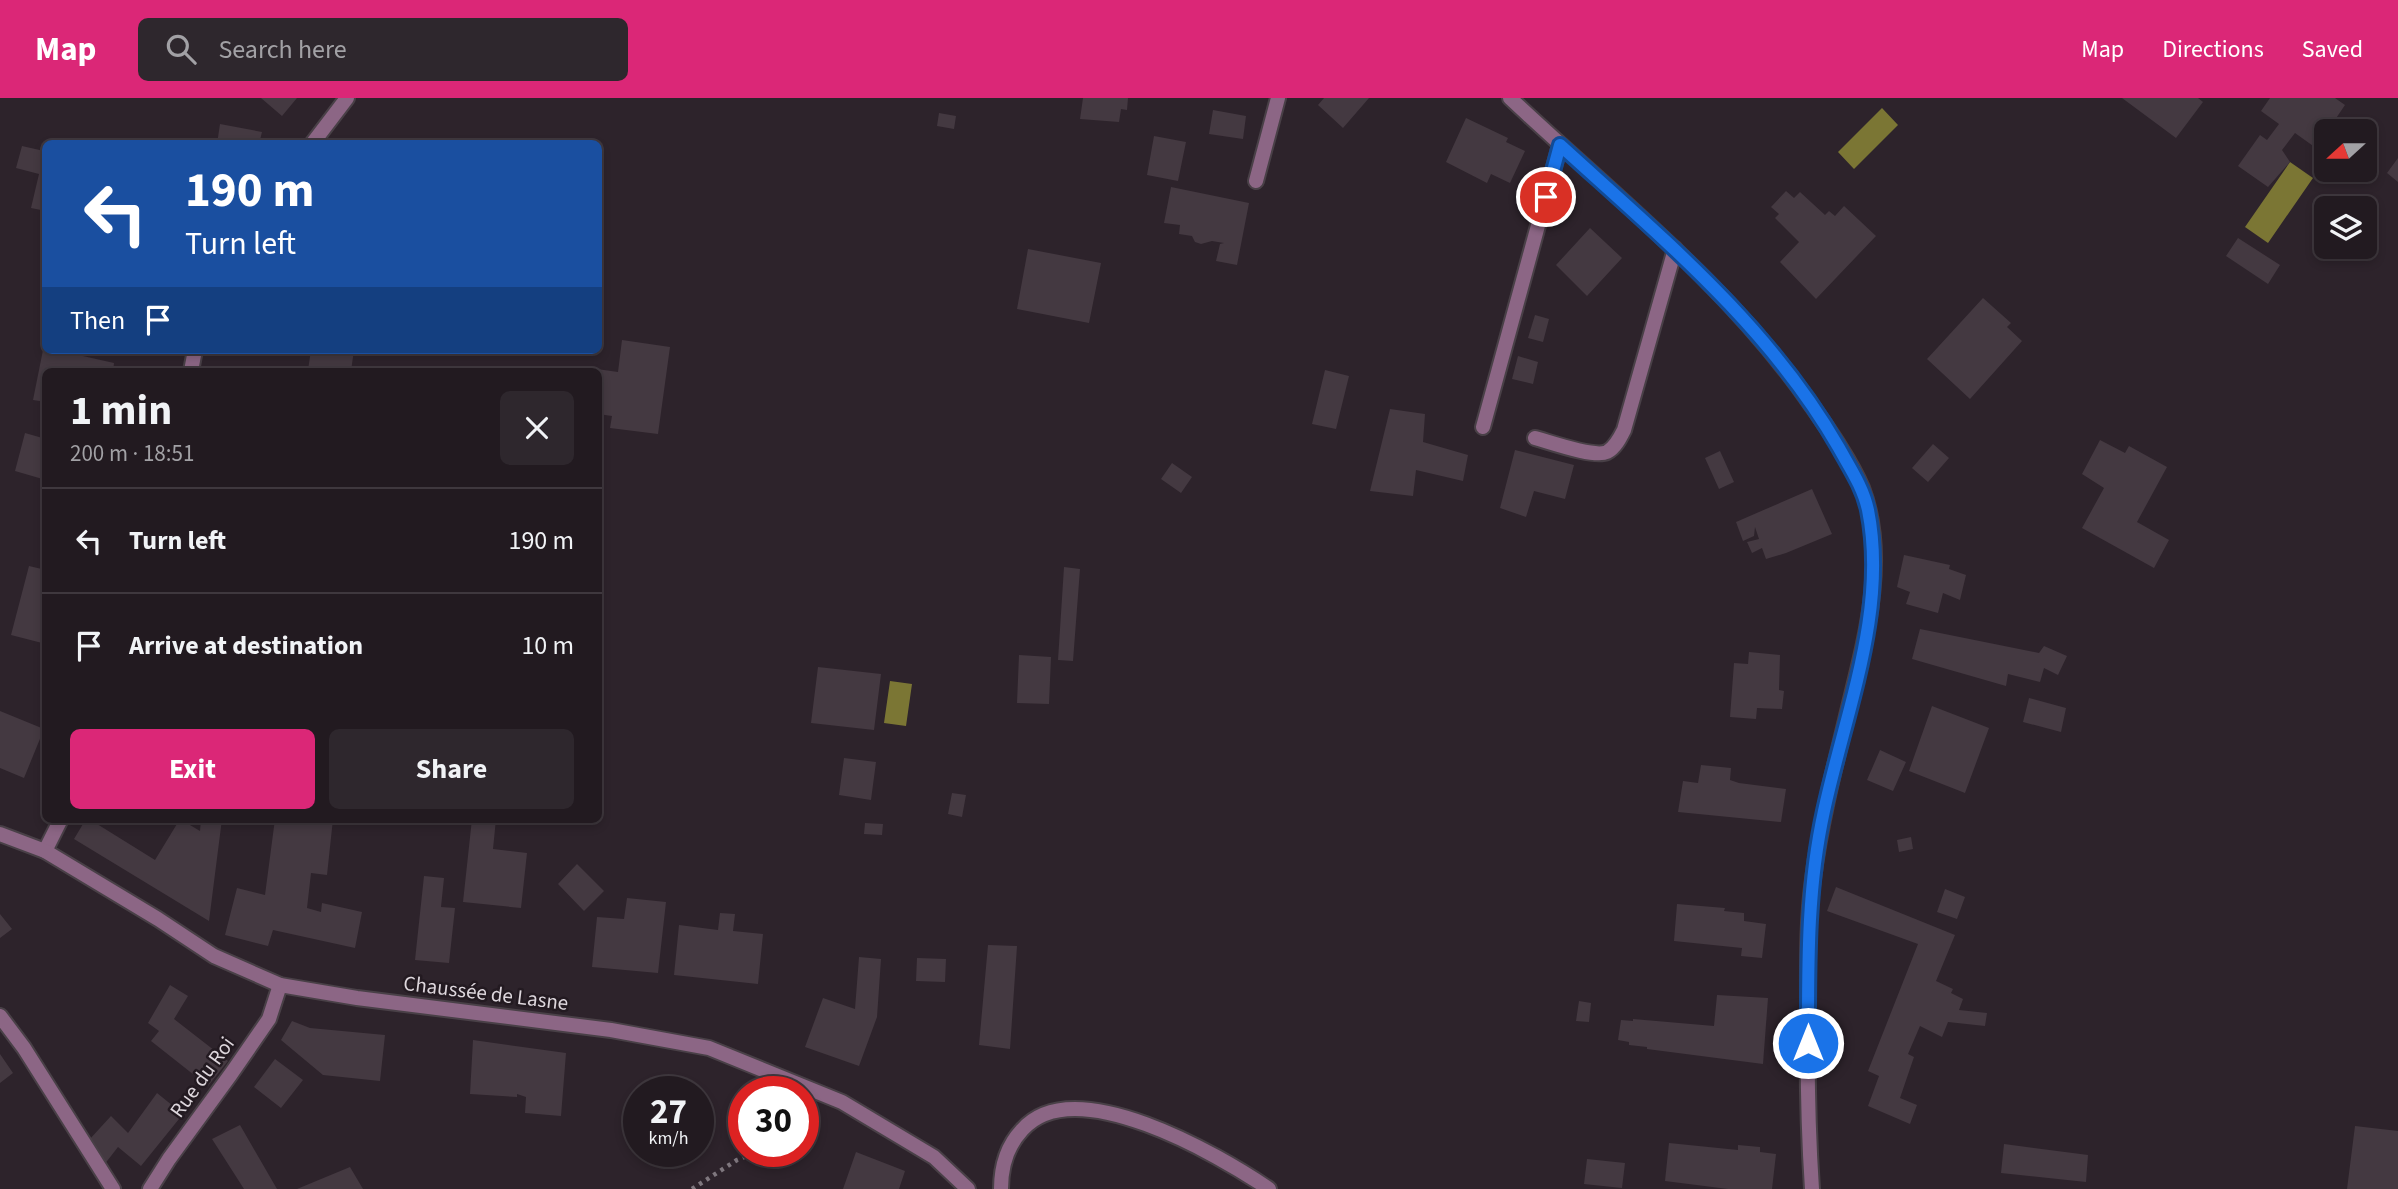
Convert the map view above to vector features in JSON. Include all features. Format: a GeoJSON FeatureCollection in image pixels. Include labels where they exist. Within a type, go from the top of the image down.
{"type":"FeatureCollection","features":[{"type":"Feature","properties":{"kind":"street"},"geometry":{"type":"LineString","coordinates":[[315,140],[347,98]]}},
{"type":"Feature","properties":{"kind":"street"},"geometry":{"type":"LineString","coordinates":[[1256,181],[1278,98]]}},
{"type":"Feature","properties":{"kind":"street"},"geometry":{"type":"LineString","coordinates":[[1510,98],[1675,249],[1743,317],[1796,382],[1861,487],[1868,509],[1873,549],[1871,617],[1824,813],[1812,881],[1807,964],[1807,1113],[1812,1189]]}},
{"type":"Feature","properties":{"kind":"street"},"geometry":{"type":"LineString","coordinates":[[1483,427],[1560,145]]}},
{"type":"Feature","properties":{"kind":"street"},"geometry":{"type":"LineString","coordinates":[[1535,438],[1598,454],[1609,452],[1614,447],[1623,430],[1675,249]]}},
{"type":"Feature","properties":{"kind":"street"},"geometry":{"type":"LineString","coordinates":[[45,851],[59,823]]}},
{"type":"Feature","properties":{"kind":"street","name":"Chaussée de Lasne"},"geometry":{"type":"LineString","coordinates":[[0,834],[45,851],[214,956],[280,985],[357,998],[611,1030],[709,1048],[842,1102],[934,1157],[968,1189]]}},
{"type":"Feature","properties":{"kind":"street","name":"Rue du Roi"},"geometry":{"type":"LineString","coordinates":[[150,1189],[169,1158],[269,1019],[280,985]]}},
{"type":"Feature","properties":{"kind":"street"},"geometry":{"type":"LineString","coordinates":[[0,1016],[24,1048],[113,1189]]}},
{"type":"Feature","properties":{"kind":"street"},"geometry":{"type":"LineString","coordinates":[[1001,1189],[1001,1174],[1011,1142],[1029,1121],[1049,1112],[1085,1109],[1116,1115],[1166,1132],[1232,1165],[1269,1189]]}},
{"type":"Feature","properties":{"kind":"path"},"geometry":{"type":"LineString","coordinates":[[692,1189],[728,1166]]}},
{"type":"Feature","properties":{"kind":"shaded area"},"geometry":{"type":"Polygon","coordinates":[[[1882,108],[1898,125],[1854,169],[1838,152],[1882,108]]]}},
{"type":"Feature","properties":{"kind":"shaded area"},"geometry":{"type":"Polygon","coordinates":[[[2290,162],[2313,178],[2268,243],[2245,227],[2290,162]]]}},
{"type":"Feature","properties":{"kind":"shaded area"},"geometry":{"type":"Polygon","coordinates":[[[890,681],[912,684],[906,726],[884,723],[890,681]]]}},
{"type":"Feature","properties":{"kind":"building"},"geometry":{"type":"Polygon","coordinates":[[[261,98],[297,98],[282,116],[261,98]]]}},
{"type":"Feature","properties":{"kind":"building"},"geometry":{"type":"Polygon","coordinates":[[[1083,98],[1128,98],[1127,110],[1121,109],[1119,122],[1080,119],[1083,98]]]}},
{"type":"Feature","properties":{"kind":"building"},"geometry":{"type":"Polygon","coordinates":[[[1324,98],[1369,98],[1343,128],[1318,105],[1324,98]]]}},
{"type":"Feature","properties":{"kind":"building"},"geometry":{"type":"Polygon","coordinates":[[[2122,98],[2198,98],[2203,102],[2176,138],[2122,98]]]}},
{"type":"Feature","properties":{"kind":"building"},"geometry":{"type":"Polygon","coordinates":[[[2270,98],[2335,98],[2345,105],[2336,119],[2314,119],[2314,147],[2295,133],[2282,150],[2290,162],[2268,187],[2238,166],[2260,135],[2267,140],[2279,124],[2261,111],[2270,98]]]}},
{"type":"Feature","properties":{"kind":"building"},"geometry":{"type":"Polygon","coordinates":[[[1213,110],[1246,116],[1243,139],[1209,134],[1213,110]]]}},
{"type":"Feature","properties":{"kind":"building"},"geometry":{"type":"Polygon","coordinates":[[[939,113],[956,116],[954,129],[937,126],[939,113]]]}},
{"type":"Feature","properties":{"kind":"building"},"geometry":{"type":"Polygon","coordinates":[[[1466,118],[1508,138],[1506,142],[1525,151],[1510,183],[1491,174],[1487,183],[1446,162],[1466,118]]]}},
{"type":"Feature","properties":{"kind":"building"},"geometry":{"type":"Polygon","coordinates":[[[220,124],[262,132],[260,140],[218,140],[220,124]]]}},
{"type":"Feature","properties":{"kind":"building"},"geometry":{"type":"Polygon","coordinates":[[[1154,136],[1186,142],[1178,181],[1147,175],[1154,136]]]}},
{"type":"Feature","properties":{"kind":"building"},"geometry":{"type":"Polygon","coordinates":[[[22,146],[42,151],[42,210],[31,208],[39,174],[16,168],[22,146]]]}},
{"type":"Feature","properties":{"kind":"building"},"geometry":{"type":"Polygon","coordinates":[[[2398,158],[2398,182],[2387,173],[2398,158]]]}},
{"type":"Feature","properties":{"kind":"building"},"geometry":{"type":"Polygon","coordinates":[[[1171,187],[1249,203],[1237,265],[1216,261],[1220,244],[1224,243],[1195,242],[1192,236],[1179,234],[1180,225],[1164,223],[1171,187]]]}},
{"type":"Feature","properties":{"kind":"building"},"geometry":{"type":"Polygon","coordinates":[[[1786,191],[1794,198],[1800,192],[1825,215],[1829,211],[1835,216],[1844,206],[1876,236],[1816,299],[1780,262],[1799,242],[1775,218],[1779,214],[1771,207],[1786,191]]]}},
{"type":"Feature","properties":{"kind":"building"},"geometry":{"type":"Polygon","coordinates":[[[1590,228],[1622,258],[1587,296],[1556,265],[1590,228]]]}},
{"type":"Feature","properties":{"kind":"building"},"geometry":{"type":"Polygon","coordinates":[[[2238,238],[2280,265],[2268,284],[2226,256],[2238,238]]]}},
{"type":"Feature","properties":{"kind":"building"},"geometry":{"type":"Polygon","coordinates":[[[1028,249],[1101,263],[1089,323],[1017,309],[1028,249]]]}},
{"type":"Feature","properties":{"kind":"building"},"geometry":{"type":"Polygon","coordinates":[[[1983,298],[2011,323],[2007,327],[2022,341],[1970,399],[1927,359],[1983,298]]]}},
{"type":"Feature","properties":{"kind":"building"},"geometry":{"type":"Polygon","coordinates":[[[1535,315],[1549,319],[1543,342],[1528,338],[1535,315]]]}},
{"type":"Feature","properties":{"kind":"building"},"geometry":{"type":"Polygon","coordinates":[[[622,340],[670,347],[658,434],[610,428],[612,416],[602,415],[602,370],[618,372],[622,340]]]}},
{"type":"Feature","properties":{"kind":"building"},"geometry":{"type":"Polygon","coordinates":[[[42,354],[74,354],[114,363],[113,368],[42,368],[42,401],[33,400],[42,354]]]}},
{"type":"Feature","properties":{"kind":"building"},"geometry":{"type":"Polygon","coordinates":[[[310,354],[353,354],[351,368],[308,368],[310,354]]]}},
{"type":"Feature","properties":{"kind":"building"},"geometry":{"type":"Polygon","coordinates":[[[1518,356],[1538,362],[1533,384],[1512,379],[1518,356]]]}},
{"type":"Feature","properties":{"kind":"building"},"geometry":{"type":"Polygon","coordinates":[[[1325,370],[1349,376],[1336,429],[1312,424],[1325,370]]]}},
{"type":"Feature","properties":{"kind":"building"},"geometry":{"type":"Polygon","coordinates":[[[1390,409],[1425,414],[1423,442],[1468,455],[1463,481],[1416,470],[1413,496],[1370,491],[1390,409]]]}},
{"type":"Feature","properties":{"kind":"building"},"geometry":{"type":"Polygon","coordinates":[[[25,433],[42,438],[42,479],[15,471],[25,433]]]}},
{"type":"Feature","properties":{"kind":"building"},"geometry":{"type":"Polygon","coordinates":[[[2100,440],[2125,453],[2129,446],[2167,467],[2137,522],[2169,540],[2154,568],[2082,528],[2104,488],[2082,474],[2100,440]]]}},
{"type":"Feature","properties":{"kind":"building"},"geometry":{"type":"Polygon","coordinates":[[[1933,444],[1949,458],[1928,482],[1912,468],[1933,444]]]}},
{"type":"Feature","properties":{"kind":"building"},"geometry":{"type":"Polygon","coordinates":[[[1515,450],[1574,465],[1565,499],[1534,491],[1526,517],[1500,508],[1515,450]]]}},
{"type":"Feature","properties":{"kind":"building"},"geometry":{"type":"Polygon","coordinates":[[[1720,451],[1734,482],[1719,489],[1705,458],[1720,451]]]}},
{"type":"Feature","properties":{"kind":"building"},"geometry":{"type":"Polygon","coordinates":[[[1172,463],[1192,477],[1181,493],[1161,479],[1172,463]]]}},
{"type":"Feature","properties":{"kind":"building"},"geometry":{"type":"Polygon","coordinates":[[[1812,489],[1832,534],[1766,559],[1762,548],[1752,553],[1747,542],[1759,539],[1755,527],[1754,536],[1743,541],[1736,522],[1812,489]]]}},
{"type":"Feature","properties":{"kind":"building"},"geometry":{"type":"Polygon","coordinates":[[[1904,555],[1950,565],[1949,569],[1966,575],[1960,600],[1943,593],[1938,613],[1906,604],[1910,592],[1897,587],[1904,555]]]}},
{"type":"Feature","properties":{"kind":"building"},"geometry":{"type":"Polygon","coordinates":[[[29,566],[42,569],[42,643],[11,635],[29,566]]]}},
{"type":"Feature","properties":{"kind":"building"},"geometry":{"type":"Polygon","coordinates":[[[1064,567],[1080,569],[1073,661],[1058,660],[1064,567]]]}},
{"type":"Feature","properties":{"kind":"building"},"geometry":{"type":"Polygon","coordinates":[[[1920,629],[2039,653],[2044,646],[2067,656],[2058,675],[2044,668],[2040,682],[2008,674],[2006,686],[1912,659],[1920,629]]]}},
{"type":"Feature","properties":{"kind":"building"},"geometry":{"type":"Polygon","coordinates":[[[1749,652],[1780,655],[1779,690],[1784,691],[1782,709],[1757,708],[1756,719],[1730,717],[1734,663],[1748,664],[1749,652]]]}},
{"type":"Feature","properties":{"kind":"building"},"geometry":{"type":"Polygon","coordinates":[[[1019,655],[1051,657],[1049,704],[1017,703],[1019,655]]]}},
{"type":"Feature","properties":{"kind":"building"},"geometry":{"type":"Polygon","coordinates":[[[818,667],[881,674],[874,730],[811,723],[818,667]]]}},
{"type":"Feature","properties":{"kind":"building"},"geometry":{"type":"Polygon","coordinates":[[[2029,698],[2066,708],[2061,732],[2023,722],[2029,698]]]}},
{"type":"Feature","properties":{"kind":"building"},"geometry":{"type":"Polygon","coordinates":[[[1932,706],[1989,728],[1965,793],[1909,771],[1932,706]]]}},
{"type":"Feature","properties":{"kind":"building"},"geometry":{"type":"Polygon","coordinates":[[[0,711],[42,728],[24,778],[0,768],[0,711]]]}},
{"type":"Feature","properties":{"kind":"building"},"geometry":{"type":"Polygon","coordinates":[[[1880,750],[1906,762],[1893,791],[1867,780],[1880,750]]]}},
{"type":"Feature","properties":{"kind":"building"},"geometry":{"type":"Polygon","coordinates":[[[844,758],[876,762],[871,800],[839,795],[844,758]]]}},
{"type":"Feature","properties":{"kind":"building"},"geometry":{"type":"Polygon","coordinates":[[[1701,765],[1731,768],[1730,780],[1739,783],[1786,789],[1781,822],[1678,812],[1683,781],[1698,783],[1701,765]]]}},
{"type":"Feature","properties":{"kind":"building"},"geometry":{"type":"Polygon","coordinates":[[[952,793],[966,795],[962,817],[948,814],[952,793]]]}},
{"type":"Feature","properties":{"kind":"building"},"geometry":{"type":"Polygon","coordinates":[[[84,823],[95,823],[155,860],[178,823],[187,823],[200,831],[201,823],[221,823],[209,921],[74,839],[84,823]]]}},
{"type":"Feature","properties":{"kind":"building"},"geometry":{"type":"Polygon","coordinates":[[[274,823],[333,823],[327,875],[311,873],[307,908],[321,912],[322,903],[362,912],[355,948],[273,930],[268,946],[225,935],[237,888],[265,895],[274,823]]]}},
{"type":"Feature","properties":{"kind":"building"},"geometry":{"type":"Polygon","coordinates":[[[472,823],[496,823],[493,849],[527,853],[521,908],[463,902],[472,823]]]}},
{"type":"Feature","properties":{"kind":"building"},"geometry":{"type":"Polygon","coordinates":[[[865,823],[883,824],[882,835],[864,834],[865,823]]]}},
{"type":"Feature","properties":{"kind":"building"},"geometry":{"type":"Polygon","coordinates":[[[1911,837],[1913,849],[1899,852],[1897,840],[1911,837]]]}},
{"type":"Feature","properties":{"kind":"building"},"geometry":{"type":"Polygon","coordinates":[[[577,864],[604,891],[584,911],[558,884],[577,864]]]}},
{"type":"Feature","properties":{"kind":"building"},"geometry":{"type":"Polygon","coordinates":[[[424,876],[444,878],[441,907],[455,908],[449,963],[415,960],[424,876]]]}},
{"type":"Feature","properties":{"kind":"building"},"geometry":{"type":"Polygon","coordinates":[[[1836,887],[1955,935],[1936,981],[1953,989],[1951,993],[1963,999],[1959,1010],[1987,1013],[1985,1026],[1948,1022],[1942,1037],[1920,1026],[1908,1054],[1914,1057],[1900,1098],[1917,1105],[1910,1124],[1868,1106],[1879,1076],[1868,1071],[1918,944],[1827,911],[1836,887]]]}},
{"type":"Feature","properties":{"kind":"building"},"geometry":{"type":"Polygon","coordinates":[[[1945,889],[1965,897],[1957,919],[1937,912],[1945,889]]]}},
{"type":"Feature","properties":{"kind":"building"},"geometry":{"type":"Polygon","coordinates":[[[627,898],[666,902],[658,973],[592,967],[597,917],[624,919],[627,898]]]}},
{"type":"Feature","properties":{"kind":"building"},"geometry":{"type":"Polygon","coordinates":[[[1677,904],[1725,908],[1724,911],[1744,913],[1744,921],[1766,924],[1762,958],[1741,956],[1742,948],[1674,941],[1677,904]]]}},
{"type":"Feature","properties":{"kind":"building"},"geometry":{"type":"Polygon","coordinates":[[[720,913],[735,914],[733,931],[763,934],[758,984],[674,975],[679,925],[718,930],[720,913]]]}},
{"type":"Feature","properties":{"kind":"building"},"geometry":{"type":"Polygon","coordinates":[[[0,914],[12,929],[0,938],[0,914]]]}},
{"type":"Feature","properties":{"kind":"building"},"geometry":{"type":"Polygon","coordinates":[[[988,945],[1017,946],[1010,1049],[979,1045],[988,945]]]}},
{"type":"Feature","properties":{"kind":"building"},"geometry":{"type":"Polygon","coordinates":[[[859,957],[881,959],[877,1017],[859,1066],[805,1047],[823,998],[855,1009],[859,957]]]}},
{"type":"Feature","properties":{"kind":"building"},"geometry":{"type":"Polygon","coordinates":[[[917,958],[946,959],[945,982],[916,981],[917,958]]]}},
{"type":"Feature","properties":{"kind":"building"},"geometry":{"type":"Polygon","coordinates":[[[170,985],[188,996],[174,1019],[228,1061],[208,1086],[151,1041],[159,1031],[148,1023],[170,985]]]}},
{"type":"Feature","properties":{"kind":"building"},"geometry":{"type":"Polygon","coordinates":[[[1717,995],[1768,998],[1763,1064],[1647,1049],[1618,1040],[1621,1020],[1714,1026],[1717,995]]]}},
{"type":"Feature","properties":{"kind":"building"},"geometry":{"type":"Polygon","coordinates":[[[1579,1001],[1591,1003],[1589,1022],[1576,1021],[1579,1001]]]}},
{"type":"Feature","properties":{"kind":"building"},"geometry":{"type":"Polygon","coordinates":[[[292,1021],[310,1028],[385,1035],[380,1081],[323,1075],[281,1040],[292,1021]]]}},
{"type":"Feature","properties":{"kind":"building"},"geometry":{"type":"Polygon","coordinates":[[[473,1040],[566,1053],[561,1116],[525,1113],[526,1097],[517,1094],[517,1097],[470,1094],[473,1040]]]}},
{"type":"Feature","properties":{"kind":"building"},"geometry":{"type":"Polygon","coordinates":[[[0,1054],[13,1073],[0,1083],[0,1054]]]}},
{"type":"Feature","properties":{"kind":"building"},"geometry":{"type":"Polygon","coordinates":[[[275,1059],[303,1080],[281,1108],[254,1087],[275,1059]]]}},
{"type":"Feature","properties":{"kind":"building"},"geometry":{"type":"Polygon","coordinates":[[[157,1093],[183,1114],[141,1166],[118,1147],[104,1165],[89,1140],[111,1116],[128,1133],[157,1093]]]}},
{"type":"Feature","properties":{"kind":"building"},"geometry":{"type":"Polygon","coordinates":[[[240,1125],[277,1189],[244,1189],[212,1139],[240,1125]]]}},
{"type":"Feature","properties":{"kind":"building"},"geometry":{"type":"Polygon","coordinates":[[[2355,1126],[2398,1131],[2398,1189],[2347,1189],[2355,1126]]]}},
{"type":"Feature","properties":{"kind":"building"},"geometry":{"type":"Polygon","coordinates":[[[1669,1143],[1738,1150],[1738,1145],[1760,1147],[1760,1152],[1776,1154],[1772,1189],[1728,1189],[1665,1181],[1669,1143]]]}},
{"type":"Feature","properties":{"kind":"building"},"geometry":{"type":"Polygon","coordinates":[[[2004,1144],[2088,1155],[2086,1182],[2001,1173],[2004,1144]]]}},
{"type":"Feature","properties":{"kind":"building"},"geometry":{"type":"Polygon","coordinates":[[[856,1152],[905,1171],[899,1189],[843,1189],[856,1152]]]}},
{"type":"Feature","properties":{"kind":"building"},"geometry":{"type":"Polygon","coordinates":[[[1587,1159],[1625,1163],[1622,1188],[1584,1184],[1587,1159]]]}},
{"type":"Feature","properties":{"kind":"building"},"geometry":{"type":"Polygon","coordinates":[[[350,1167],[363,1189],[297,1189],[350,1167]]]}},
{"type":"Feature","properties":{"kind":"route"},"geometry":{"type":"LineString","coordinates":[[1546,197],[1560,145],[1703,275],[1743,317],[1796,382],[1828,429],[1861,487],[1868,509],[1873,549],[1871,617],[1824,813],[1812,881],[1807,964],[1808,1043]]}}]}
